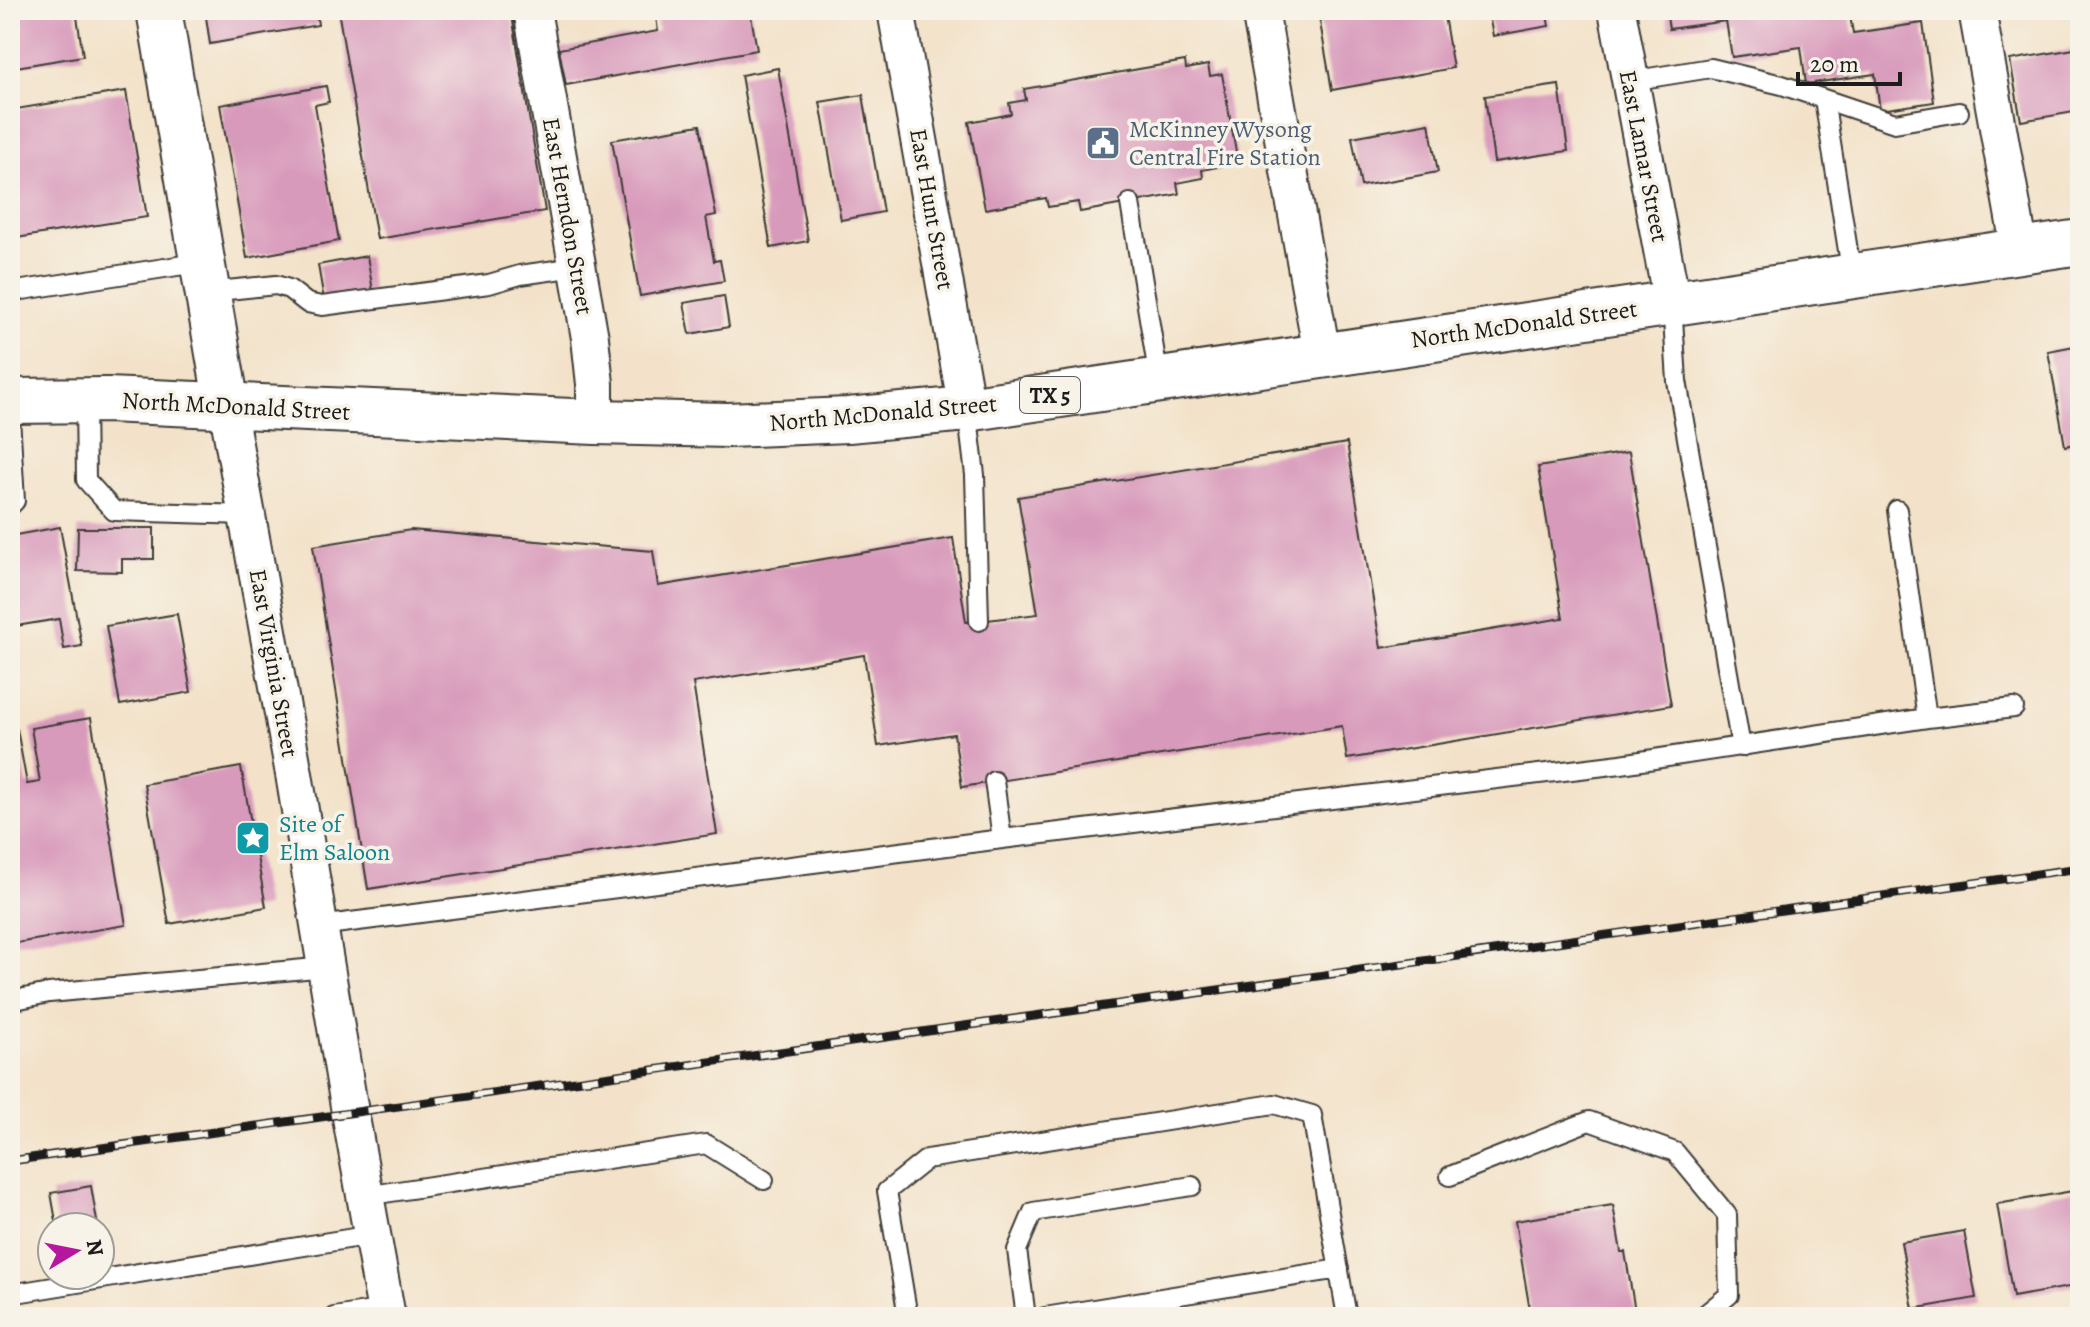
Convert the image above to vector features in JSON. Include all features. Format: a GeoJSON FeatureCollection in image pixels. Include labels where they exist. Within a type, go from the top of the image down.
{"type":"FeatureCollection","features":[{"type":"Feature","properties":{"kind":"main road","name":"East Virginia Street"},"geometry":{"type":"LineString","coordinates":[[159,10],[227,406]]}},
{"type":"Feature","properties":{"kind":"main road","name":"North McDonald Street"},"geometry":{"type":"LineString","coordinates":[[10,401],[85,401],[728,425],[863,419],[967,409],[2080,242]]}},
{"type":"Feature","properties":{"kind":"street","name":"East Herndon Street"},"geometry":{"type":"LineString","coordinates":[[532,10],[593,361],[595,422]]}},
{"type":"Feature","properties":{"kind":"street","name":"East Hunt Street"},"geometry":{"type":"LineString","coordinates":[[896,10],[967,409]]}},
{"type":"Feature","properties":{"kind":"street"},"geometry":{"type":"LineString","coordinates":[[1260,10],[1322,354]]}},
{"type":"Feature","properties":{"kind":"street","name":"East Lamar Street"},"geometry":{"type":"LineString","coordinates":[[1617,10],[1672,303]]}},
{"type":"Feature","properties":{"kind":"street"},"geometry":{"type":"LineString","coordinates":[[1977,10],[2020,251]]}},
{"type":"Feature","properties":{"kind":"street","name":"East Virginia Street"},"geometry":{"type":"LineString","coordinates":[[227,406],[294,774],[386,1313]]}},
{"type":"Feature","properties":{"kind":"lane"},"geometry":{"type":"LineString","coordinates":[[1630,81],[1711,68],[1782,85],[1895,123],[1959,112]]}},
{"type":"Feature","properties":{"kind":"lane"},"geometry":{"type":"LineString","coordinates":[[1824,99],[1852,276]]}},
{"type":"Feature","properties":{"kind":"lane"},"geometry":{"type":"LineString","coordinates":[[1130,203],[1159,379]]}},
{"type":"Feature","properties":{"kind":"lane"},"geometry":{"type":"LineString","coordinates":[[10,292],[205,277],[276,285],[289,289],[307,303],[322,306],[489,284],[520,275],[577,267]]}},
{"type":"Feature","properties":{"kind":"lane"},"geometry":{"type":"LineString","coordinates":[[1672,303],[1677,381],[1741,747]]}},
{"type":"Feature","properties":{"kind":"lane"},"geometry":{"type":"LineString","coordinates":[[85,401],[86,480],[114,511],[247,515]]}},
{"type":"Feature","properties":{"kind":"lane"},"geometry":{"type":"LineString","coordinates":[[967,409],[975,475],[979,621]]}},
{"type":"Feature","properties":{"kind":"lane"},"geometry":{"type":"LineString","coordinates":[[10,417],[15,501],[10,506]]}},
{"type":"Feature","properties":{"kind":"lane"},"geometry":{"type":"LineString","coordinates":[[1897,510],[1927,718]]}},
{"type":"Feature","properties":{"kind":"lane"},"geometry":{"type":"LineString","coordinates":[[319,926],[1606,766],[2014,708]]}},
{"type":"Feature","properties":{"kind":"lane"},"geometry":{"type":"LineString","coordinates":[[994,781],[1002,839]]}},
{"type":"Feature","properties":{"kind":"lane"},"geometry":{"type":"LineString","coordinates":[[10,1001],[49,993],[326,967]]}},
{"type":"Feature","properties":{"kind":"lane"},"geometry":{"type":"LineString","coordinates":[[908,1317],[887,1191],[927,1159],[1274,1104],[1312,1115],[1347,1317]]}},
{"type":"Feature","properties":{"kind":"lane"},"geometry":{"type":"LineString","coordinates":[[1450,1176],[1589,1121],[1675,1152],[1727,1215],[1729,1295],[1702,1317]]}},
{"type":"Feature","properties":{"kind":"lane"},"geometry":{"type":"LineString","coordinates":[[365,1196],[706,1144],[764,1180]]}},
{"type":"Feature","properties":{"kind":"lane"},"geometry":{"type":"LineString","coordinates":[[1026,1317],[1017,1250],[1033,1212],[1192,1186]]}},
{"type":"Feature","properties":{"kind":"lane"},"geometry":{"type":"LineString","coordinates":[[10,1294],[372,1235]]}},
{"type":"Feature","properties":{"kind":"lane"},"geometry":{"type":"LineString","coordinates":[[1045,1317],[1339,1269]]}},
{"type":"Feature","properties":{"kind":"lane"},"geometry":{"type":"LineString","coordinates":[[334,1317],[386,1313]]}},
{"type":"Feature","properties":{"kind":"building"},"geometry":{"type":"Polygon","coordinates":[[[10,10],[76,10],[83,56],[10,68],[10,10]]]}},
{"type":"Feature","properties":{"kind":"building"},"geometry":{"type":"Polygon","coordinates":[[[205,10],[316,10],[318,25],[210,44],[205,10]]]}},
{"type":"Feature","properties":{"kind":"building"},"geometry":{"type":"Polygon","coordinates":[[[338,10],[511,10],[545,211],[377,239],[338,10]]]}},
{"type":"Feature","properties":{"kind":"building"},"geometry":{"type":"Polygon","coordinates":[[[655,10],[750,10],[757,50],[566,85],[559,49],[658,31],[655,10]]]}},
{"type":"Feature","properties":{"kind":"building"},"geometry":{"type":"Polygon","coordinates":[[[1358,10],[1443,10],[1453,68],[1332,90],[1319,17],[1358,10]]]}},
{"type":"Feature","properties":{"kind":"building"},"geometry":{"type":"Polygon","coordinates":[[[1488,10],[1546,10],[1549,26],[1493,36],[1488,10]]]}},
{"type":"Feature","properties":{"kind":"building"},"geometry":{"type":"Polygon","coordinates":[[[1666,10],[1849,10],[1853,33],[1923,23],[1934,102],[1880,110],[1875,74],[1806,84],[1801,47],[1732,57],[1726,21],[1669,29],[1666,10]]]}},
{"type":"Feature","properties":{"kind":"building"},"geometry":{"type":"Polygon","coordinates":[[[2080,48],[2080,111],[2021,121],[2010,60],[2080,48]]]}},
{"type":"Feature","properties":{"kind":"building","name":"McKinney Wysong Central Fire Station"},"geometry":{"type":"Polygon","coordinates":[[[1185,61],[1186,69],[1208,65],[1210,76],[1222,74],[1238,163],[1202,170],[1203,178],[1177,183],[1179,194],[1080,212],[1078,202],[1048,207],[1046,198],[985,209],[969,122],[1011,114],[1009,103],[1026,100],[1024,89],[1185,61]]]}},
{"type":"Feature","properties":{"kind":"building"},"geometry":{"type":"Polygon","coordinates":[[[778,68],[808,241],[771,248],[741,75],[778,68]]]}},
{"type":"Feature","properties":{"kind":"building"},"geometry":{"type":"Polygon","coordinates":[[[1559,85],[1568,151],[1494,162],[1485,96],[1559,85]]]}},
{"type":"Feature","properties":{"kind":"building"},"geometry":{"type":"Polygon","coordinates":[[[326,86],[329,102],[315,105],[339,241],[247,258],[220,105],[326,86]]]}},
{"type":"Feature","properties":{"kind":"building"},"geometry":{"type":"Polygon","coordinates":[[[126,91],[147,217],[10,239],[10,110],[126,91]]]}},
{"type":"Feature","properties":{"kind":"building"},"geometry":{"type":"Polygon","coordinates":[[[863,95],[883,212],[841,220],[820,102],[863,95]]]}},
{"type":"Feature","properties":{"kind":"building"},"geometry":{"type":"Polygon","coordinates":[[[1429,123],[1438,172],[1361,186],[1352,137],[1429,123]]]}},
{"type":"Feature","properties":{"kind":"building"},"geometry":{"type":"Polygon","coordinates":[[[700,125],[716,215],[706,217],[714,261],[720,260],[724,281],[640,296],[612,140],[700,125]]]}},
{"type":"Feature","properties":{"kind":"building"},"geometry":{"type":"Polygon","coordinates":[[[367,256],[373,291],[324,300],[318,265],[367,256]]]}},
{"type":"Feature","properties":{"kind":"building"},"geometry":{"type":"Polygon","coordinates":[[[724,296],[729,327],[690,334],[684,303],[724,296]]]}},
{"type":"Feature","properties":{"kind":"building"},"geometry":{"type":"Polygon","coordinates":[[[2080,345],[2080,443],[2065,446],[2048,351],[2080,345]]]}},
{"type":"Feature","properties":{"kind":"building"},"geometry":{"type":"Polygon","coordinates":[[[1347,443],[1381,648],[1563,618],[1538,467],[1629,452],[1671,705],[1347,759],[1342,726],[962,787],[954,734],[878,746],[864,655],[693,683],[717,834],[368,889],[313,546],[411,530],[653,551],[658,586],[953,538],[966,622],[979,621],[1038,614],[1018,497],[1347,443]]]}},
{"type":"Feature","properties":{"kind":"building"},"geometry":{"type":"Polygon","coordinates":[[[60,527],[82,646],[64,649],[59,619],[10,627],[10,536],[60,527]]]}},
{"type":"Feature","properties":{"kind":"building"},"geometry":{"type":"Polygon","coordinates":[[[78,528],[154,528],[154,559],[122,559],[122,572],[77,571],[78,528]]]}},
{"type":"Feature","properties":{"kind":"building"},"geometry":{"type":"Polygon","coordinates":[[[177,614],[191,692],[120,705],[106,626],[177,614]]]}},
{"type":"Feature","properties":{"kind":"building"},"geometry":{"type":"Polygon","coordinates":[[[91,718],[126,925],[10,944],[10,730],[17,729],[27,784],[40,782],[31,728],[91,718]]]}},
{"type":"Feature","properties":{"kind":"building"},"geometry":{"type":"Polygon","coordinates":[[[241,767],[266,907],[169,924],[144,784],[241,767]]]}},
{"type":"Feature","properties":{"kind":"building"},"geometry":{"type":"Polygon","coordinates":[[[91,1186],[95,1211],[54,1211],[51,1193],[91,1186]]]}},
{"type":"Feature","properties":{"kind":"building"},"geometry":{"type":"Polygon","coordinates":[[[2073,1191],[2080,1229],[2080,1285],[2013,1297],[1997,1204],[2073,1191]]]}},
{"type":"Feature","properties":{"kind":"building"},"geometry":{"type":"Polygon","coordinates":[[[1613,1205],[1636,1317],[1531,1317],[1515,1221],[1613,1205]]]}},
{"type":"Feature","properties":{"kind":"building"},"geometry":{"type":"Polygon","coordinates":[[[1964,1231],[1976,1298],[1913,1309],[1901,1242],[1964,1231]]]}},
{"type":"Feature","properties":{"kind":"railway"},"geometry":{"type":"LineString","coordinates":[[10,1161],[2080,868]]}},
{"type":"Feature","properties":{"kind":"place","name":"McKinney Wysong Central Fire Station"},"geometry":{"type":"Point","coordinates":[1103,143]}},
{"type":"Feature","properties":{"kind":"place","name":"Site of Elm Saloon"},"geometry":{"type":"Point","coordinates":[253,838]}}]}
